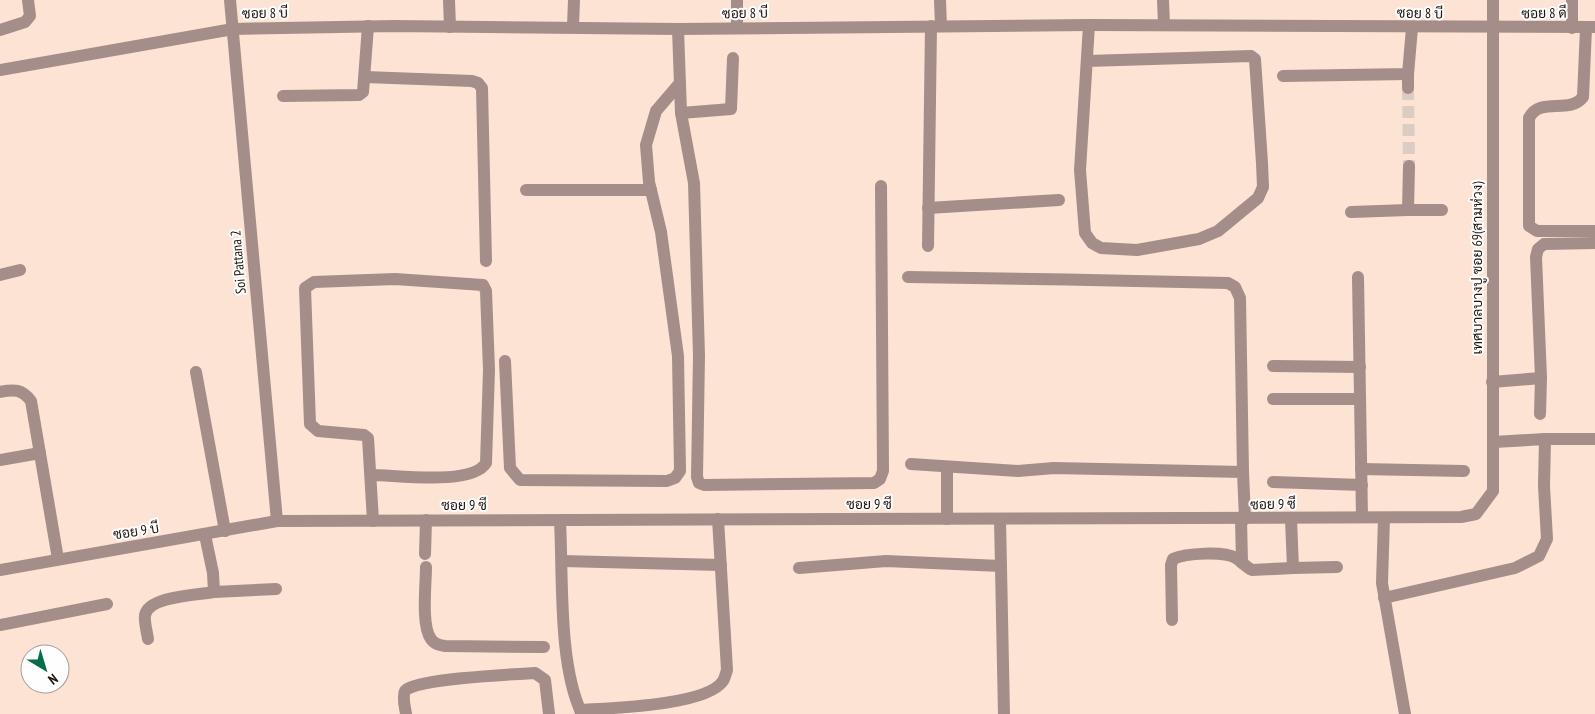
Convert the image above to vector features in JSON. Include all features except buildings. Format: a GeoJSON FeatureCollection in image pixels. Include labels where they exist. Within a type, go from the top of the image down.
{"type":"FeatureCollection","features":[{"type":"Feature","properties":{"kind":"street"},"geometry":{"type":"LineString","coordinates":[[0,30],[25,22],[30,16],[28,0]]}},
{"type":"Feature","properties":{"kind":"street","name":"Soi Pattana 2"},"geometry":{"type":"LineString","coordinates":[[230,0],[277,522]]}},
{"type":"Feature","properties":{"kind":"street"},"geometry":{"type":"LineString","coordinates":[[449,0],[450,27]]}},
{"type":"Feature","properties":{"kind":"street"},"geometry":{"type":"LineString","coordinates":[[574,0],[574,26]]}},
{"type":"Feature","properties":{"kind":"street"},"geometry":{"type":"LineString","coordinates":[[737,28],[738,0]]}},
{"type":"Feature","properties":{"kind":"street"},"geometry":{"type":"LineString","coordinates":[[928,246],[936,26],[940,0]]}},
{"type":"Feature","properties":{"kind":"street"},"geometry":{"type":"LineString","coordinates":[[1163,0],[1164,26]]}},
{"type":"Feature","properties":{"kind":"street","name":"เทศบาลบางปู ซอย 69(สามห่วง)"},"geometry":{"type":"LineString","coordinates":[[1461,517],[1476,514],[1493,491],[1493,0]]}},
{"type":"Feature","properties":{"kind":"street"},"geometry":{"type":"LineString","coordinates":[[1572,0],[1572,28]]}},
{"type":"Feature","properties":{"kind":"street"},"geometry":{"type":"LineString","coordinates":[[1087,61],[1251,56],[1255,59],[1262,171],[1262,187],[1258,198],[1218,231],[1199,239],[1137,250],[1101,248],[1092,244],[1085,233],[1083,222],[1080,170],[1089,25]]}},
{"type":"Feature","properties":{"kind":"street","name":"ซอย 8 บี"},"geometry":{"type":"LineString","coordinates":[[0,70],[233,29],[368,26],[574,26],[678,29],[1089,25],[1494,28]]}},
{"type":"Feature","properties":{"kind":"street"},"geometry":{"type":"LineString","coordinates":[[283,96],[359,95],[365,88],[368,26]]}},
{"type":"Feature","properties":{"kind":"street"},"geometry":{"type":"LineString","coordinates":[[1408,88],[1412,28]]}},
{"type":"Feature","properties":{"kind":"street","name":"ซอย 8 ดี"},"geometry":{"type":"LineString","coordinates":[[1494,28],[1591,28]]}},
{"type":"Feature","properties":{"kind":"street"},"geometry":{"type":"LineString","coordinates":[[1591,28],[1590,77],[1583,97],[1580,101],[1570,105],[1540,106],[1533,110],[1529,118],[1529,226],[1537,232],[1595,231]]}},
{"type":"Feature","properties":{"kind":"street"},"geometry":{"type":"LineString","coordinates":[[678,29],[681,113],[694,183],[699,356],[697,477],[699,483],[704,486],[874,484],[880,479],[883,471],[881,186]]}},
{"type":"Feature","properties":{"kind":"street"},"geometry":{"type":"LineString","coordinates":[[681,113],[731,109],[733,58]]}},
{"type":"Feature","properties":{"kind":"street"},"geometry":{"type":"LineString","coordinates":[[1283,76],[1408,74]]}},
{"type":"Feature","properties":{"kind":"street"},"geometry":{"type":"LineString","coordinates":[[365,77],[472,80],[482,88],[486,261]]}},
{"type":"Feature","properties":{"kind":"street"},"geometry":{"type":"LineString","coordinates":[[505,361],[510,468],[520,480],[667,480],[675,478],[680,471],[678,356],[661,232],[651,190],[646,145],[656,112],[680,83]]}},
{"type":"Feature","properties":{"kind":"street"},"geometry":{"type":"LineString","coordinates":[[1408,210],[1409,166]]}},
{"type":"Feature","properties":{"kind":"street"},"geometry":{"type":"LineString","coordinates":[[526,190],[651,190]]}},
{"type":"Feature","properties":{"kind":"street"},"geometry":{"type":"LineString","coordinates":[[928,208],[1059,200]]}},
{"type":"Feature","properties":{"kind":"street"},"geometry":{"type":"LineString","coordinates":[[1351,212],[1442,210]]}},
{"type":"Feature","properties":{"kind":"street"},"geometry":{"type":"LineString","coordinates":[[1540,414],[1541,378],[1536,257],[1538,249],[1544,244],[1595,243]]}},
{"type":"Feature","properties":{"kind":"street"},"geometry":{"type":"LineString","coordinates":[[0,275],[20,270]]}},
{"type":"Feature","properties":{"kind":"street"},"geometry":{"type":"LineString","coordinates":[[908,277],[1057,278],[1092,281],[1228,283],[1235,287],[1240,298],[1243,472],[1242,563]]}},
{"type":"Feature","properties":{"kind":"street"},"geometry":{"type":"LineString","coordinates":[[1358,277],[1362,517]]}},
{"type":"Feature","properties":{"kind":"street"},"geometry":{"type":"LineString","coordinates":[[371,475],[447,477],[473,474],[482,469],[486,463],[489,370],[486,291],[483,285],[395,279],[314,282],[305,288],[310,424],[318,431],[364,435],[368,438],[373,520]]}},
{"type":"Feature","properties":{"kind":"street"},"geometry":{"type":"LineString","coordinates":[[1272,366],[1360,367]]}},
{"type":"Feature","properties":{"kind":"street"},"geometry":{"type":"LineString","coordinates":[[196,372],[225,531]]}},
{"type":"Feature","properties":{"kind":"street"},"geometry":{"type":"LineString","coordinates":[[1492,382],[1541,378]]}},
{"type":"Feature","properties":{"kind":"street"},"geometry":{"type":"LineString","coordinates":[[0,392],[13,390],[25,392],[31,401],[58,558]]}},
{"type":"Feature","properties":{"kind":"street"},"geometry":{"type":"LineString","coordinates":[[1273,399],[1360,399]]}},
{"type":"Feature","properties":{"kind":"street"},"geometry":{"type":"LineString","coordinates":[[1384,598],[1515,568],[1539,556],[1547,539],[1544,486],[1546,439]]}},
{"type":"Feature","properties":{"kind":"street"},"geometry":{"type":"LineString","coordinates":[[1494,442],[1595,439]]}},
{"type":"Feature","properties":{"kind":"street"},"geometry":{"type":"LineString","coordinates":[[0,460],[40,453]]}},
{"type":"Feature","properties":{"kind":"street"},"geometry":{"type":"LineString","coordinates":[[911,464],[1018,471],[1054,468],[1243,472]]}},
{"type":"Feature","properties":{"kind":"street"},"geometry":{"type":"LineString","coordinates":[[947,467],[947,519]]}},
{"type":"Feature","properties":{"kind":"street"},"geometry":{"type":"LineString","coordinates":[[1362,469],[1464,471]]}},
{"type":"Feature","properties":{"kind":"street"},"geometry":{"type":"LineString","coordinates":[[1273,482],[1362,485]]}},
{"type":"Feature","properties":{"kind":"street","name":"ซอย 9 ซี"},"geometry":{"type":"LineString","coordinates":[[277,522],[373,520],[1000,520],[1461,517]]}},
{"type":"Feature","properties":{"kind":"street"},"geometry":{"type":"LineString","coordinates":[[1291,518],[1293,568]]}},
{"type":"Feature","properties":{"kind":"street"},"geometry":{"type":"LineString","coordinates":[[1384,518],[1381,570],[1384,598],[1405,714]]}},
{"type":"Feature","properties":{"kind":"street"},"geometry":{"type":"LineString","coordinates":[[560,521],[569,664],[581,712],[676,702],[713,689],[722,681],[727,670],[718,519]]}},
{"type":"Feature","properties":{"kind":"street"},"geometry":{"type":"LineString","coordinates":[[426,520],[426,626],[429,638],[435,644],[445,646],[544,647]]}},
{"type":"Feature","properties":{"kind":"street"},"geometry":{"type":"LineString","coordinates":[[1000,520],[1004,714]]}},
{"type":"Feature","properties":{"kind":"street","name":"ซอย 9 บี"},"geometry":{"type":"LineString","coordinates":[[0,570],[58,558],[277,522]]}},
{"type":"Feature","properties":{"kind":"street"},"geometry":{"type":"LineString","coordinates":[[205,535],[213,573],[214,592]]}},
{"type":"Feature","properties":{"kind":"street"},"geometry":{"type":"LineString","coordinates":[[1172,620],[1170,565],[1173,559],[1180,556],[1225,554],[1252,570],[1337,567]]}},
{"type":"Feature","properties":{"kind":"street"},"geometry":{"type":"LineString","coordinates":[[562,561],[720,565]]}},
{"type":"Feature","properties":{"kind":"street"},"geometry":{"type":"LineString","coordinates":[[799,568],[886,561],[1001,566]]}},
{"type":"Feature","properties":{"kind":"street"},"geometry":{"type":"LineString","coordinates":[[148,639],[145,615],[149,607],[158,601],[214,592],[276,590]]}},
{"type":"Feature","properties":{"kind":"street"},"geometry":{"type":"LineString","coordinates":[[0,625],[106,604]]}},
{"type":"Feature","properties":{"kind":"street"},"geometry":{"type":"LineString","coordinates":[[406,714],[405,690],[410,686],[445,680],[535,673],[545,680],[549,714]]}},
{"type":"Feature","properties":{"kind":"shaded area"},"geometry":{"type":"Polygon","coordinates":[[[0,0],[1595,0],[1595,714],[0,714],[0,0]]]}},
{"type":"Feature","properties":{"kind":"tunnel"},"geometry":{"type":"LineString","coordinates":[[1408,88],[1409,166]]}}]}
